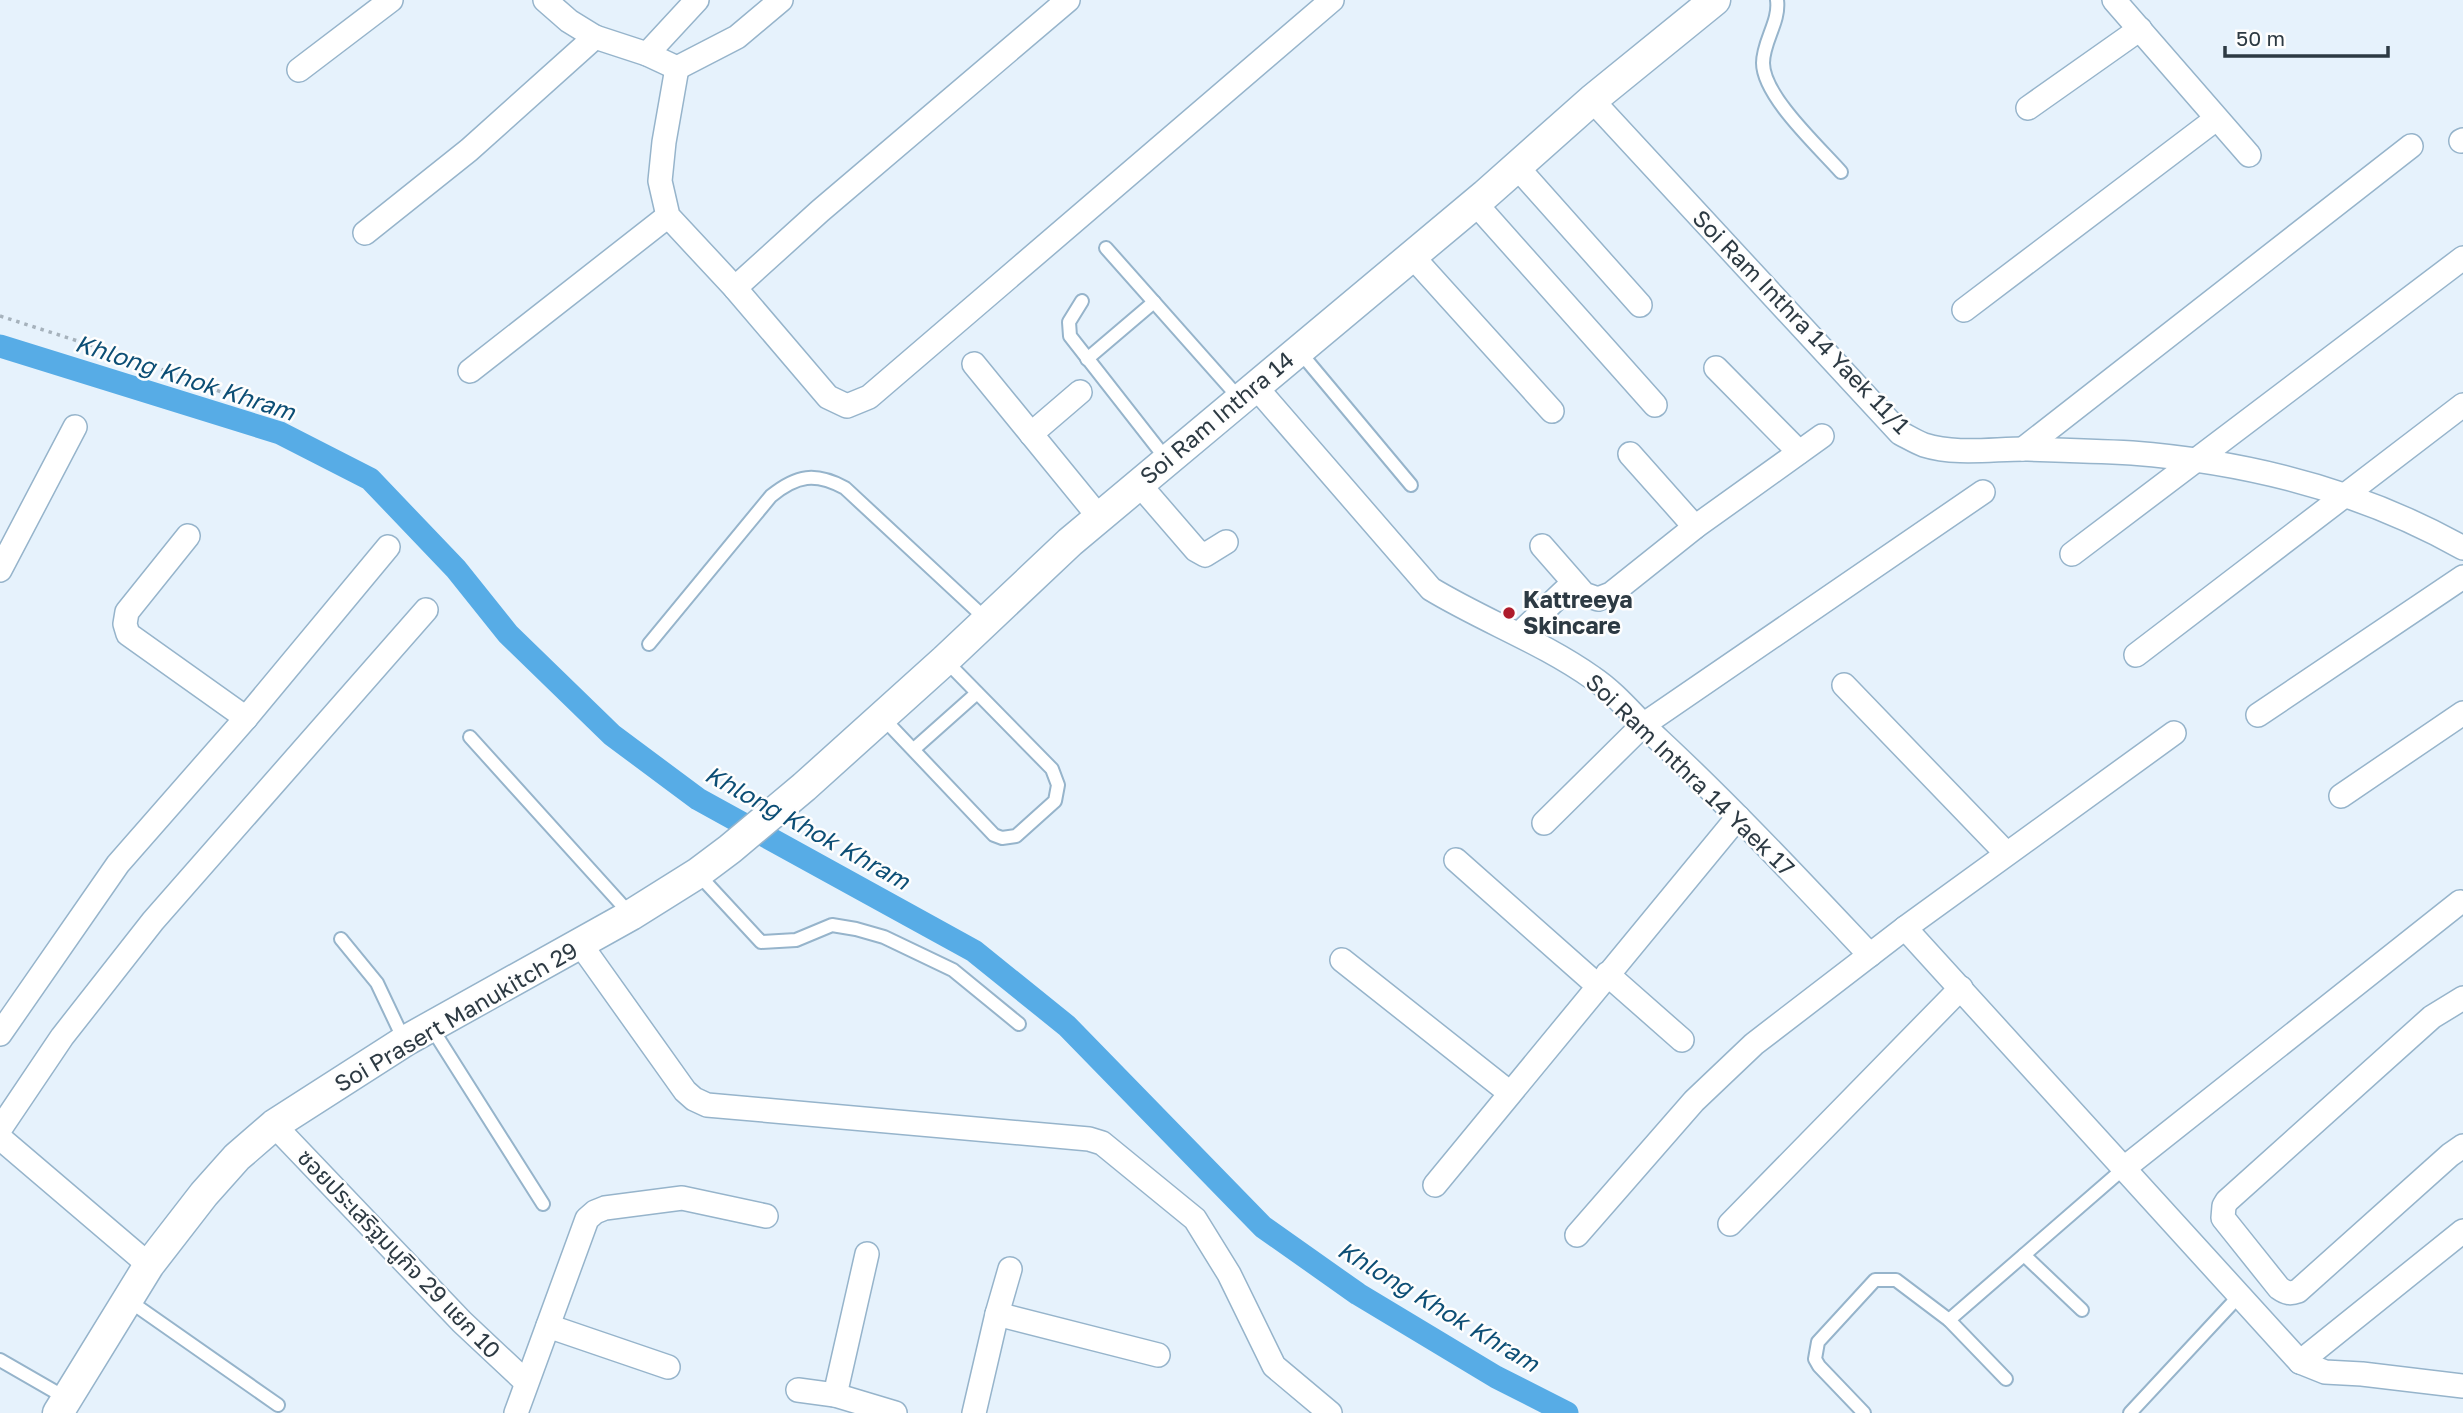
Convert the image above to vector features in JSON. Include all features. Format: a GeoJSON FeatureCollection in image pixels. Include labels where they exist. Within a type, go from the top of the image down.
{"type":"FeatureCollection","features":[{"type":"Feature","properties":{"kind":"street"},"geometry":{"type":"LineString","coordinates":[[299,70],[391,0]]}},
{"type":"Feature","properties":{"kind":"street"},"geometry":{"type":"LineString","coordinates":[[545,0],[569,22],[595,37],[647,54],[677,68]]}},
{"type":"Feature","properties":{"kind":"street"},"geometry":{"type":"LineString","coordinates":[[647,54],[697,0]]}},
{"type":"Feature","properties":{"kind":"street"},"geometry":{"type":"LineString","coordinates":[[677,68],[737,37],[781,0]]}},
{"type":"Feature","properties":{"kind":"street"},"geometry":{"type":"LineString","coordinates":[[735,288],[820,211],[1068,0]]}},
{"type":"Feature","properties":{"kind":"street"},"geometry":{"type":"LineString","coordinates":[[677,68],[660,181],[668,216],[735,288],[828,397],[847,407],[869,397],[1332,0]]}},
{"type":"Feature","properties":{"kind":"street","name":"Soi Ram Inthra 14"},"geometry":{"type":"LineString","coordinates":[[730,849],[804,787],[1099,517],[1475,203],[1592,100],[1715,0]]}},
{"type":"Feature","properties":{"kind":"street"},"geometry":{"type":"LineString","coordinates":[[2114,0],[2249,155]]}},
{"type":"Feature","properties":{"kind":"street"},"geometry":{"type":"LineString","coordinates":[[2028,108],[2140,29]]}},
{"type":"Feature","properties":{"kind":"street"},"geometry":{"type":"LineString","coordinates":[[365,233],[469,150],[595,37]]}},
{"type":"Feature","properties":{"kind":"street","name":"Soi Ram Inthra 14 Yaek 11/1"},"geometry":{"type":"LineString","coordinates":[[1592,100],[1900,433],[1923,445],[1957,450],[2023,449],[2132,453],[2244,468],[2346,495],[2461,546]]}},
{"type":"Feature","properties":{"kind":"street"},"geometry":{"type":"LineString","coordinates":[[1964,310],[2216,119]]}},
{"type":"Feature","properties":{"kind":"street"},"geometry":{"type":"LineString","coordinates":[[2023,449],[2411,146]]}},
{"type":"Feature","properties":{"kind":"street"},"geometry":{"type":"LineString","coordinates":[[1517,167],[1640,304]]}},
{"type":"Feature","properties":{"kind":"street"},"geometry":{"type":"LineString","coordinates":[[1475,203],[1655,405]]}},
{"type":"Feature","properties":{"kind":"street"},"geometry":{"type":"LineString","coordinates":[[470,371],[668,216]]}},
{"type":"Feature","properties":{"kind":"street"},"geometry":{"type":"LineString","coordinates":[[1412,256],[1552,411]]}},
{"type":"Feature","properties":{"kind":"street"},"geometry":{"type":"LineString","coordinates":[[2072,554],[2463,258]]}},
{"type":"Feature","properties":{"kind":"street"},"geometry":{"type":"LineString","coordinates":[[974,365],[1099,517]]}},
{"type":"Feature","properties":{"kind":"street"},"geometry":{"type":"LineString","coordinates":[[1716,368],[1799,452]]}},
{"type":"Feature","properties":{"kind":"street"},"geometry":{"type":"LineString","coordinates":[[1031,434],[1080,392]]}},
{"type":"Feature","properties":{"kind":"street","name":"Soi Ram Inthra 14 Yaek 17"},"geometry":{"type":"LineString","coordinates":[[1247,393],[1431,589],[1465,609],[1519,634],[1596,680],[1738,817],[1870,955]]}},
{"type":"Feature","properties":{"kind":"street"},"geometry":{"type":"LineString","coordinates":[[2136,655],[2463,405]]}},
{"type":"Feature","properties":{"kind":"street"},"geometry":{"type":"LineString","coordinates":[[0,570],[75,426]]}},
{"type":"Feature","properties":{"kind":"street"},"geometry":{"type":"LineString","coordinates":[[1542,546],[1584,594],[1598,599],[1611,594],[1695,527],[1822,436]]}},
{"type":"Feature","properties":{"kind":"street"},"geometry":{"type":"LineString","coordinates":[[1629,454],[1695,527]]}},
{"type":"Feature","properties":{"kind":"street"},"geometry":{"type":"LineString","coordinates":[[1139,484],[1196,550],[1205,555],[1226,542]]}},
{"type":"Feature","properties":{"kind":"street"},"geometry":{"type":"LineString","coordinates":[[1544,823],[1643,725],[1983,492]]}},
{"type":"Feature","properties":{"kind":"street"},"geometry":{"type":"LineString","coordinates":[[188,536],[127,612],[126,629],[128,634],[246,718]]}},
{"type":"Feature","properties":{"kind":"street"},"geometry":{"type":"LineString","coordinates":[[0,1034],[118,864],[246,718],[388,547]]}},
{"type":"Feature","properties":{"kind":"street"},"geometry":{"type":"LineString","coordinates":[[2258,715],[2463,577]]}},
{"type":"Feature","properties":{"kind":"street"},"geometry":{"type":"LineString","coordinates":[[1519,634],[1573,583]]}},
{"type":"Feature","properties":{"kind":"street"},"geometry":{"type":"LineString","coordinates":[[0,1129],[62,1037],[153,921],[426,610]]}},
{"type":"Feature","properties":{"kind":"street"},"geometry":{"type":"LineString","coordinates":[[1844,685],[2006,853]]}},
{"type":"Feature","properties":{"kind":"street"},"geometry":{"type":"LineString","coordinates":[[2341,796],[2463,713]]}},
{"type":"Feature","properties":{"kind":"street"},"geometry":{"type":"LineString","coordinates":[[1577,1235],[1694,1101],[1744,1053],[1905,928],[2174,733]]}},
{"type":"Feature","properties":{"kind":"street"},"geometry":{"type":"LineString","coordinates":[[1435,1185],[1738,817]]}},
{"type":"Feature","properties":{"kind":"street","name":"Soi Prasert Manukitch 29"},"geometry":{"type":"LineString","coordinates":[[63,1406],[149,1265],[204,1194],[237,1157],[274,1125],[430,1026],[631,915],[698,873],[730,849]]}},
{"type":"Feature","properties":{"kind":"street"},"geometry":{"type":"LineString","coordinates":[[1456,860],[1602,979],[1682,1040]]}},
{"type":"Feature","properties":{"kind":"street"},"geometry":{"type":"LineString","coordinates":[[2123,1169],[2460,902]]}},
{"type":"Feature","properties":{"kind":"street"},"geometry":{"type":"LineString","coordinates":[[1905,928],[2238,1297],[2300,1362],[2325,1372],[2463,1386]]}},
{"type":"Feature","properties":{"kind":"street"},"geometry":{"type":"LineString","coordinates":[[580,945],[685,1091],[707,1105],[1089,1139],[1112,1150],[1195,1219],[1229,1274],[1274,1366],[1330,1413]]}},
{"type":"Feature","properties":{"kind":"street"},"geometry":{"type":"LineString","coordinates":[[1342,960],[1510,1093]]}},
{"type":"Feature","properties":{"kind":"street"},"geometry":{"type":"LineString","coordinates":[[1730,1224],[1961,988]]}},
{"type":"Feature","properties":{"kind":"street"},"geometry":{"type":"LineString","coordinates":[[2463,998],[2432,1017],[2227,1201],[2223,1218],[2279,1288],[2293,1293],[2450,1154],[2463,1146]]}},
{"type":"Feature","properties":{"kind":"street","name":"ซอยประเสริฐมนูกิจ 29 แยก 10"},"geometry":{"type":"LineString","coordinates":[[274,1125],[462,1322],[526,1382]]}},
{"type":"Feature","properties":{"kind":"street"},"geometry":{"type":"LineString","coordinates":[[0,1138],[149,1265]]}},
{"type":"Feature","properties":{"kind":"street"},"geometry":{"type":"LineString","coordinates":[[516,1413],[587,1219],[595,1212],[606,1208],[682,1198],[766,1216]]}},
{"type":"Feature","properties":{"kind":"street"},"geometry":{"type":"LineString","coordinates":[[2300,1362],[2463,1231]]}},
{"type":"Feature","properties":{"kind":"street"},"geometry":{"type":"LineString","coordinates":[[835,1395],[867,1254]]}},
{"type":"Feature","properties":{"kind":"street"},"geometry":{"type":"LineString","coordinates":[[974,1413],[1010,1269]]}},
{"type":"Feature","properties":{"kind":"street"},"geometry":{"type":"LineString","coordinates":[[997,1314],[1158,1355]]}},
{"type":"Feature","properties":{"kind":"street"},"geometry":{"type":"LineString","coordinates":[[548,1326],[668,1367]]}},
{"type":"Feature","properties":{"kind":"street"},"geometry":{"type":"LineString","coordinates":[[798,1390],[835,1395],[895,1413]]}},
{"type":"Feature","properties":{"kind":"lane"},"geometry":{"type":"LineString","coordinates":[[1777,0],[1778,11],[1764,51],[1764,77],[1774,96],[1841,172]]}},
{"type":"Feature","properties":{"kind":"lane"},"geometry":{"type":"LineString","coordinates":[[1106,248],[1154,302],[1247,393]]}},
{"type":"Feature","properties":{"kind":"lane"},"geometry":{"type":"LineString","coordinates":[[1082,301],[1074,310],[1068,329],[1070,336],[1167,460]]}},
{"type":"Feature","properties":{"kind":"lane"},"geometry":{"type":"LineString","coordinates":[[1087,359],[1154,302]]}},
{"type":"Feature","properties":{"kind":"lane"},"geometry":{"type":"LineString","coordinates":[[1298,350],[1411,485]]}},
{"type":"Feature","properties":{"kind":"lane"},"geometry":{"type":"LineString","coordinates":[[649,644],[771,496],[788,482],[804,478],[828,479],[845,488],[987,620]]}},
{"type":"Feature","properties":{"kind":"lane"},"geometry":{"type":"LineString","coordinates":[[881,717],[988,830],[1002,838],[1016,836],[1055,801],[1058,785],[1052,769],[945,660]]}},
{"type":"Feature","properties":{"kind":"lane"},"geometry":{"type":"LineString","coordinates":[[914,749],[977,693]]}},
{"type":"Feature","properties":{"kind":"lane"},"geometry":{"type":"LineString","coordinates":[[470,737],[631,915]]}},
{"type":"Feature","properties":{"kind":"lane"},"geometry":{"type":"LineString","coordinates":[[698,873],[761,942],[796,940],[832,925],[884,937],[953,971],[1019,1024]]}},
{"type":"Feature","properties":{"kind":"lane"},"geometry":{"type":"LineString","coordinates":[[341,939],[377,983],[405,1041]]}},
{"type":"Feature","properties":{"kind":"lane"},"geometry":{"type":"LineString","coordinates":[[430,1026],[543,1204]]}},
{"type":"Feature","properties":{"kind":"lane"},"geometry":{"type":"LineString","coordinates":[[1949,1320],[2123,1169]]}},
{"type":"Feature","properties":{"kind":"lane"},"geometry":{"type":"LineString","coordinates":[[2024,1255],[2082,1310]]}},
{"type":"Feature","properties":{"kind":"lane"},"geometry":{"type":"LineString","coordinates":[[1864,1413],[1815,1359],[1818,1342],[1875,1280],[1896,1280],[1949,1320],[2006,1379]]}},
{"type":"Feature","properties":{"kind":"lane"},"geometry":{"type":"LineString","coordinates":[[2130,1413],[2238,1297]]}},
{"type":"Feature","properties":{"kind":"lane"},"geometry":{"type":"LineString","coordinates":[[128,1300],[278,1405]]}},
{"type":"Feature","properties":{"kind":"lane"},"geometry":{"type":"LineString","coordinates":[[0,1360],[63,1406]]}},
{"type":"Feature","properties":{"kind":"path"},"geometry":{"type":"LineString","coordinates":[[0,316],[137,360],[229,395]]}},
{"type":"Feature","properties":{"kind":"waterway","name":"Khlong Khok Khram"},"geometry":{"type":"LineString","coordinates":[[0,346],[280,433],[370,479],[456,569],[508,634],[612,735],[698,799],[974,951],[1067,1026],[1263,1227],[1358,1294],[1496,1377],[1567,1413]]}},
{"type":"Feature","properties":{"kind":"place","name":"Kattreeya Skincare"},"geometry":{"type":"Point","coordinates":[1509,613]}}]}
